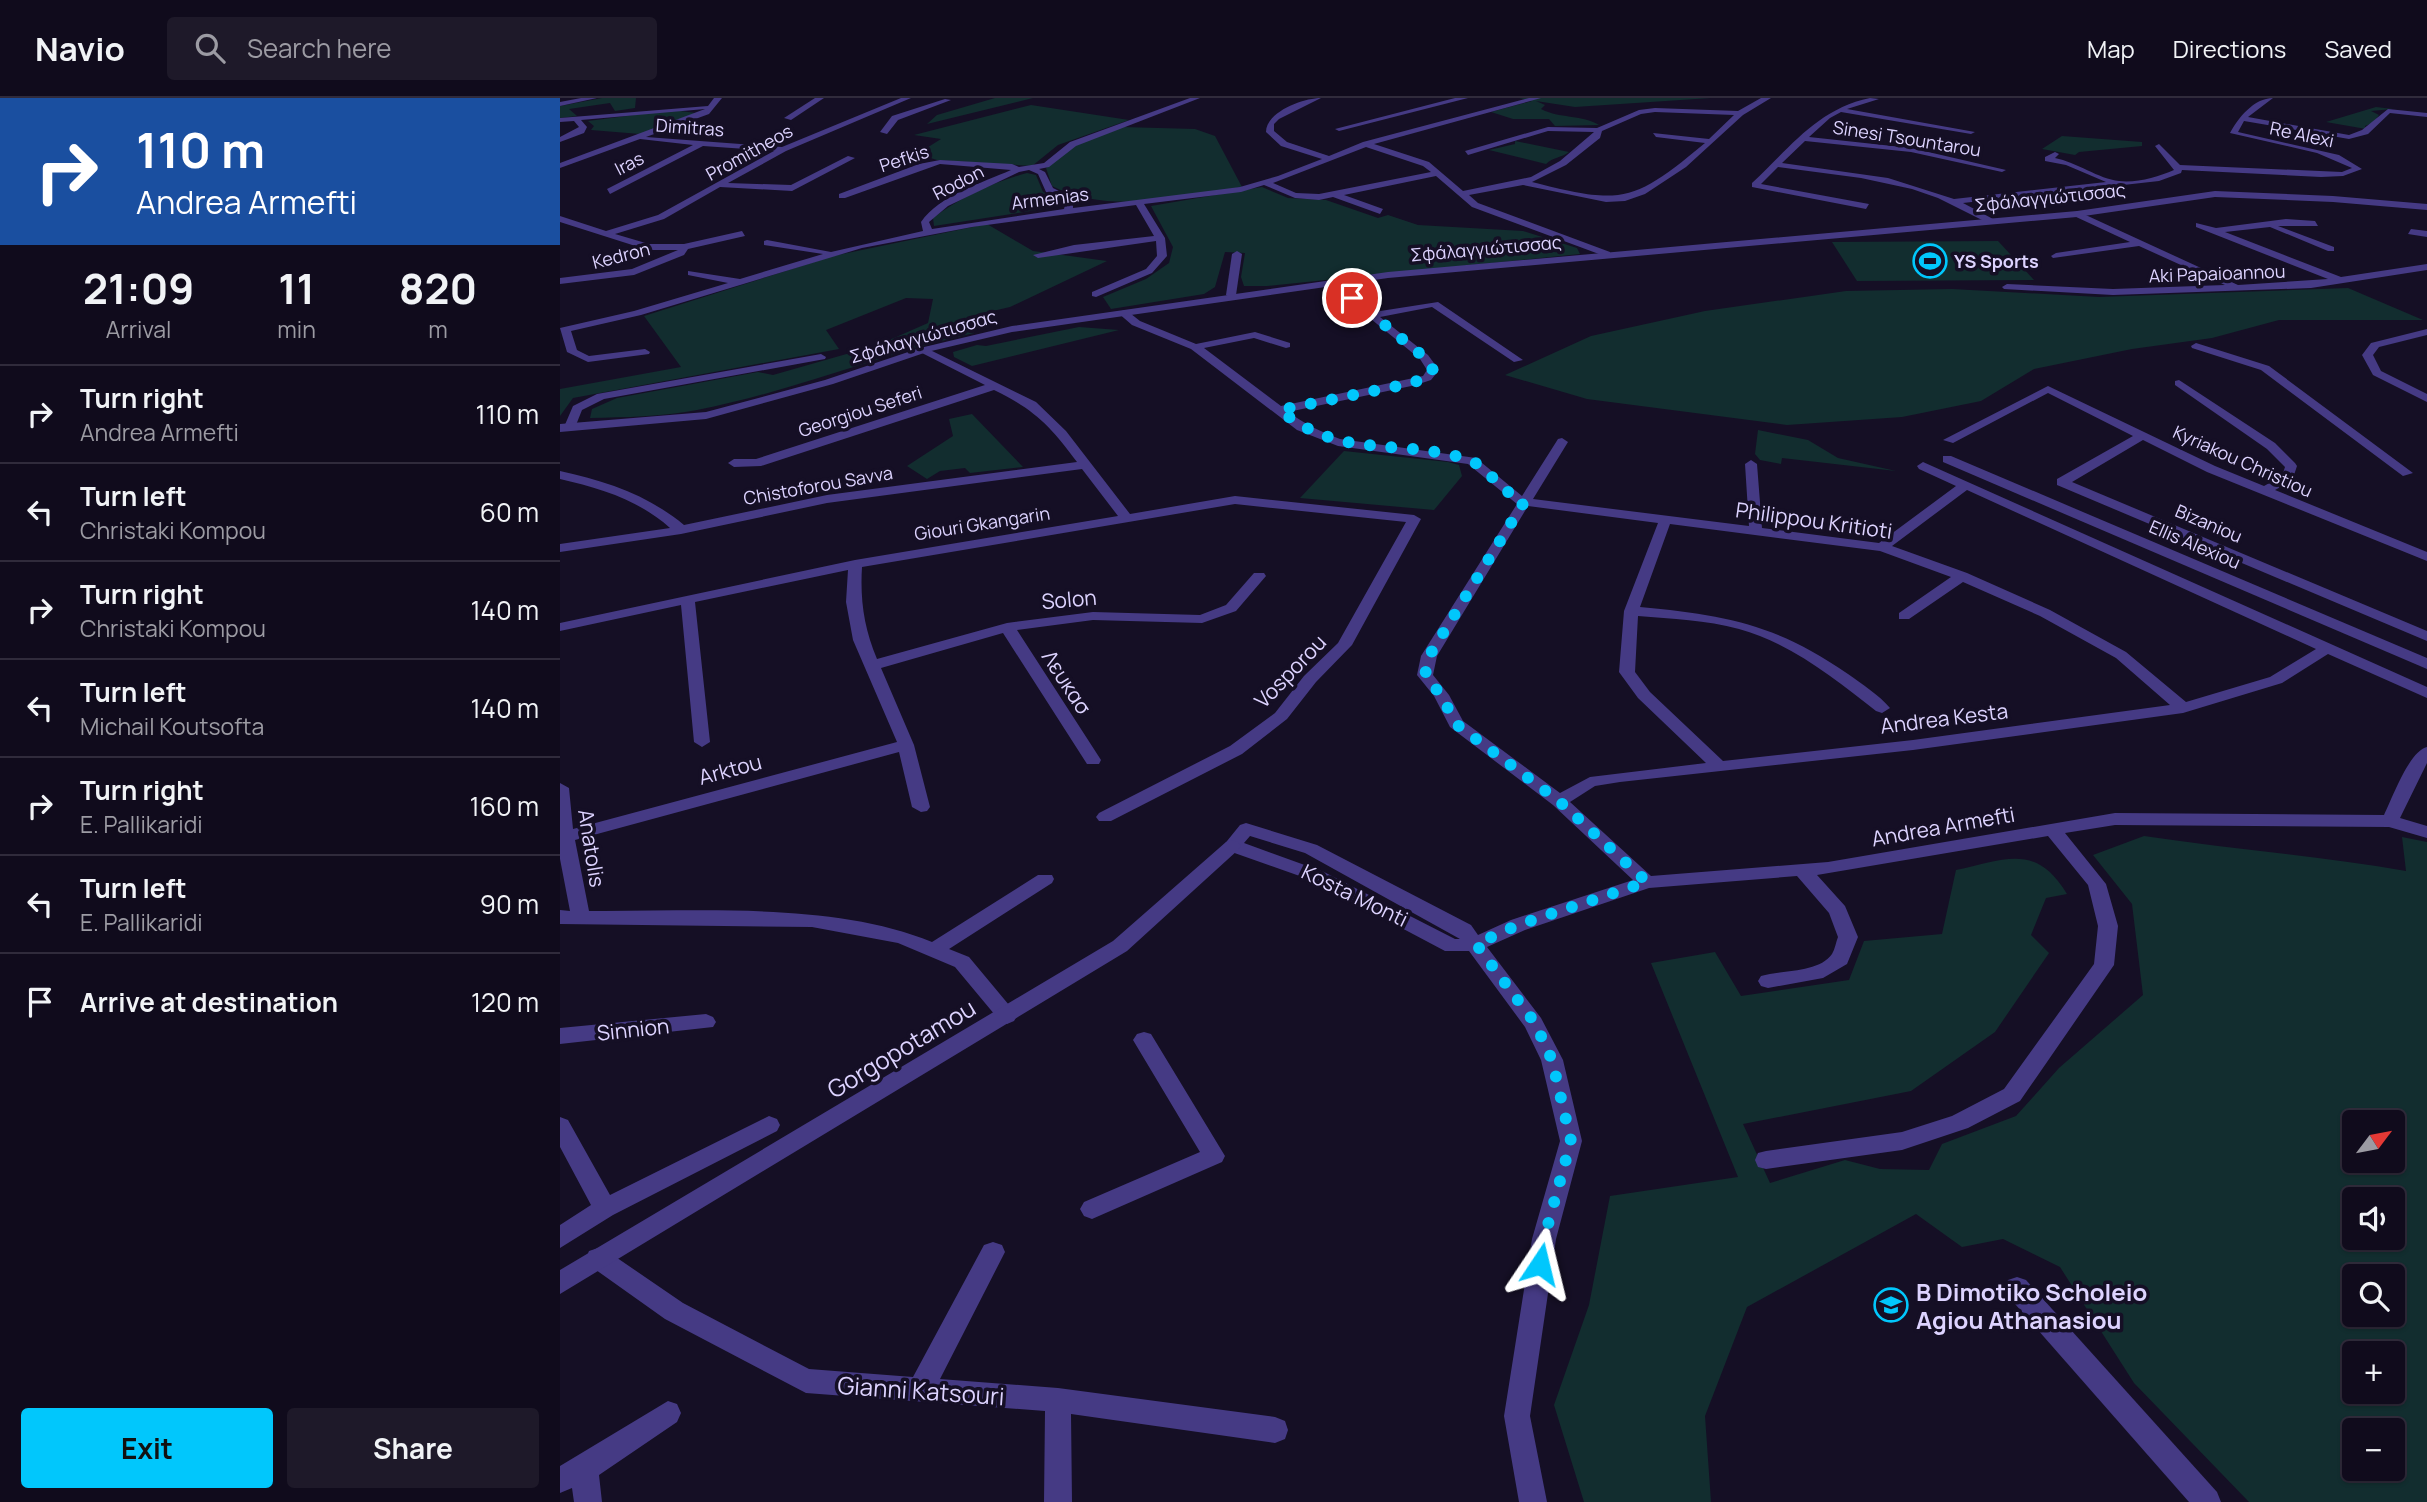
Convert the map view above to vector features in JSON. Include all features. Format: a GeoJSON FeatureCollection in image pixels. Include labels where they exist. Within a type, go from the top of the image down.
{"type":"FeatureCollection","features":[{"type":"Feature","properties":{"kind":"street"},"geometry":{"type":"LineString","coordinates":[[560,104],[593,98]]}},
{"type":"Feature","properties":{"kind":"street"},"geometry":{"type":"LineString","coordinates":[[641,111],[645,98]]}},
{"type":"Feature","properties":{"kind":"street"},"geometry":{"type":"LineString","coordinates":[[560,166],[637,139],[712,107],[718,98]]}},
{"type":"Feature","properties":{"kind":"street"},"geometry":{"type":"LineString","coordinates":[[788,118],[820,98]]}},
{"type":"Feature","properties":{"kind":"street","name":"Promitheos"},"geometry":{"type":"LineString","coordinates":[[607,233],[661,217],[783,149],[907,98]]}},
{"type":"Feature","properties":{"kind":"street"},"geometry":{"type":"LineString","coordinates":[[1174,98],[1185,101]]}},
{"type":"Feature","properties":{"kind":"street"},"geometry":{"type":"LineString","coordinates":[[1150,110],[1196,98]]}},
{"type":"Feature","properties":{"kind":"street"},"geometry":{"type":"LineString","coordinates":[[1317,98],[1276,117],[1270,124],[1269,132],[1284,144],[1328,158]]}},
{"type":"Feature","properties":{"kind":"street"},"geometry":{"type":"LineString","coordinates":[[1339,130],[1464,98]]}},
{"type":"Feature","properties":{"kind":"street","name":"Armenias"},"geometry":{"type":"LineString","coordinates":[[563,331],[647,310],[831,253],[928,232],[1266,183],[1366,144],[1513,102],[1537,98]]}},
{"type":"Feature","properties":{"kind":"street"},"geometry":{"type":"LineString","coordinates":[[1526,183],[1590,200],[1630,200],[1681,167],[1712,141],[1736,113],[1767,98]]}},
{"type":"Feature","properties":{"kind":"street","name":"Re Alexi"},"geometry":{"type":"LineString","coordinates":[[2178,167],[2321,174],[2343,174],[2358,169],[2352,162],[2333,156],[2234,133],[2242,118],[2269,98]]}},
{"type":"Feature","properties":{"kind":"street"},"geometry":{"type":"LineString","coordinates":[[1866,206],[1755,185],[1807,139],[1815,126],[1837,110],[1875,99]]}},
{"type":"Feature","properties":{"kind":"street"},"geometry":{"type":"LineString","coordinates":[[863,115],[895,118],[947,100]]}},
{"type":"Feature","properties":{"kind":"street"},"geometry":{"type":"LineString","coordinates":[[1499,100],[1513,102]]}},
{"type":"Feature","properties":{"kind":"street"},"geometry":{"type":"LineString","coordinates":[[1017,170],[1046,165],[1073,144],[1185,101]]}},
{"type":"Feature","properties":{"kind":"street"},"geometry":{"type":"LineString","coordinates":[[560,120],[712,107]]}},
{"type":"Feature","properties":{"kind":"street"},"geometry":{"type":"LineString","coordinates":[[1468,153],[1548,129],[1598,130],[1639,112],[1655,110],[1736,113]]}},
{"type":"Feature","properties":{"kind":"street"},"geometry":{"type":"LineString","coordinates":[[1837,110],[1971,132]]}},
{"type":"Feature","properties":{"kind":"street"},"geometry":{"type":"LineString","coordinates":[[2242,118],[2349,137],[2365,132],[2388,111],[2427,115]]}},
{"type":"Feature","properties":{"kind":"street"},"geometry":{"type":"LineString","coordinates":[[560,140],[581,131],[583,127],[575,118]]}},
{"type":"Feature","properties":{"kind":"street"},"geometry":{"type":"LineString","coordinates":[[884,131],[895,118]]}},
{"type":"Feature","properties":{"kind":"street"},"geometry":{"type":"LineString","coordinates":[[1460,194],[1526,183],[1559,167],[1597,136],[1598,130]]}},
{"type":"Feature","properties":{"kind":"street"},"geometry":{"type":"LineString","coordinates":[[1656,135],[1712,141]]}},
{"type":"Feature","properties":{"kind":"street","name":"Dimitras"},"geometry":{"type":"LineString","coordinates":[[637,139],[783,149]]}},
{"type":"Feature","properties":{"kind":"street","name":"Sinesi Tsountarou"},"geometry":{"type":"LineString","coordinates":[[1807,139],[1911,150],[2002,170]]}},
{"type":"Feature","properties":{"kind":"street","name":"Iras"},"geometry":{"type":"LineString","coordinates":[[610,191],[701,144]]}},
{"type":"Feature","properties":{"kind":"street"},"geometry":{"type":"LineString","coordinates":[[1366,144],[1407,156],[1439,173],[1460,194],[1497,215],[1607,254]]}},
{"type":"Feature","properties":{"kind":"street"},"geometry":{"type":"LineString","coordinates":[[1956,201],[2159,179],[2178,171],[2178,167],[2159,146]]}},
{"type":"Feature","properties":{"kind":"street"},"geometry":{"type":"LineString","coordinates":[[2055,154],[2048,159],[2119,184]]}},
{"type":"Feature","properties":{"kind":"street"},"geometry":{"type":"LineString","coordinates":[[721,185],[792,188],[851,158]]}},
{"type":"Feature","properties":{"kind":"street","name":"Pefkis"},"geometry":{"type":"LineString","coordinates":[[842,197],[922,166],[940,162],[1012,166],[1017,170]]}},
{"type":"Feature","properties":{"kind":"street"},"geometry":{"type":"LineString","coordinates":[[1778,165],[1882,178],[1956,201],[1990,221]]}},
{"type":"Feature","properties":{"kind":"street"},"geometry":{"type":"LineString","coordinates":[[1032,169],[1041,172],[1049,190],[1070,200],[1068,212]]}},
{"type":"Feature","properties":{"kind":"street","name":"Rodon"},"geometry":{"type":"LineString","coordinates":[[928,232],[925,222],[931,214],[1017,170]]}},
{"type":"Feature","properties":{"kind":"street"},"geometry":{"type":"LineString","coordinates":[[1266,183],[1294,195],[1319,197],[1439,173]]}},
{"type":"Feature","properties":{"kind":"street"},"geometry":{"type":"LineString","coordinates":[[1334,194],[1380,211]]}},
{"type":"Feature","properties":{"kind":"street","name":"Σφάλαγγιώτισσας"},"geometry":{"type":"LineString","coordinates":[[565,427],[706,415],[817,385],[924,350],[1012,329],[1332,282],[1607,254],[2077,214],[2215,194],[2333,198],[2427,207]]}},
{"type":"Feature","properties":{"kind":"street"},"geometry":{"type":"LineString","coordinates":[[1096,294],[1149,271],[1162,256],[1160,238],[1139,203]]}},
{"type":"Feature","properties":{"kind":"street"},"geometry":{"type":"LineString","coordinates":[[2077,214],[2238,287]]}},
{"type":"Feature","properties":{"kind":"street"},"geometry":{"type":"LineString","coordinates":[[560,219],[607,233],[628,243],[648,247],[684,247],[742,234]]}},
{"type":"Feature","properties":{"kind":"street"},"geometry":{"type":"LineString","coordinates":[[2267,224],[2331,250]]}},
{"type":"Feature","properties":{"kind":"street"},"geometry":{"type":"LineString","coordinates":[[2216,230],[2267,224],[2315,224]]}},
{"type":"Feature","properties":{"kind":"street"},"geometry":{"type":"LineString","coordinates":[[2199,225],[2341,281]]}},
{"type":"Feature","properties":{"kind":"street"},"geometry":{"type":"LineString","coordinates":[[2411,232],[2427,234]]}},
{"type":"Feature","properties":{"kind":"street"},"geometry":{"type":"LineString","coordinates":[[1038,255],[1160,238]]}},
{"type":"Feature","properties":{"kind":"street"},"geometry":{"type":"LineString","coordinates":[[767,243],[831,253]]}},
{"type":"Feature","properties":{"kind":"street"},"geometry":{"type":"LineString","coordinates":[[2056,256],[2138,243]]}},
{"type":"Feature","properties":{"kind":"street","name":"Kedron"},"geometry":{"type":"LineString","coordinates":[[560,281],[634,272],[681,253],[684,247]]}},
{"type":"Feature","properties":{"kind":"street"},"geometry":{"type":"LineString","coordinates":[[1231,295],[1237,254]]}},
{"type":"Feature","properties":{"kind":"street","name":"Aki Papaioannou"},"geometry":{"type":"LineString","coordinates":[[2007,287],[2113,292],[2311,285],[2427,267]]}},
{"type":"Feature","properties":{"kind":"street"},"geometry":{"type":"LineString","coordinates":[[691,273],[739,281]]}},
{"type":"Feature","properties":{"kind":"street"},"geometry":{"type":"LineString","coordinates":[[1280,410],[1427,377],[1433,370],[1424,357],[1332,282]]}},
{"type":"Feature","properties":{"kind":"street"},"geometry":{"type":"LineString","coordinates":[[1372,315],[1434,304],[1518,360]]}},
{"type":"Feature","properties":{"kind":"street"},"geometry":{"type":"LineString","coordinates":[[1122,312],[1136,323],[1195,346],[1301,427],[1338,442],[1472,461],[1503,491],[1524,502]]}},
{"type":"Feature","properties":{"kind":"street"},"geometry":{"type":"LineString","coordinates":[[563,331],[572,352],[588,359],[646,352]]}},
{"type":"Feature","properties":{"kind":"street"},"geometry":{"type":"LineString","coordinates":[[2427,332],[2375,345],[2367,355],[2377,373],[2427,399]]}},
{"type":"Feature","properties":{"kind":"street"},"geometry":{"type":"LineString","coordinates":[[1195,346],[1255,335],[1286,345]]}},
{"type":"Feature","properties":{"kind":"street"},"geometry":{"type":"LineString","coordinates":[[2196,346],[2265,368],[2407,473]]}},
{"type":"Feature","properties":{"kind":"street"},"geometry":{"type":"LineString","coordinates":[[924,350],[1032,404],[1062,434],[1127,519]]}},
{"type":"Feature","properties":{"kind":"street"},"geometry":{"type":"LineString","coordinates":[[565,427],[577,408],[601,396],[821,357]]}},
{"type":"Feature","properties":{"kind":"street"},"geometry":{"type":"LineString","coordinates":[[2179,383],[2271,446],[2291,466],[2288,478],[2264,491]]}},
{"type":"Feature","properties":{"kind":"street","name":"Georgiou Seferi"},"geometry":{"type":"LineString","coordinates":[[734,463],[757,463],[997,385]]}},
{"type":"Feature","properties":{"kind":"street","name":"Kyriakou Christiou"},"geometry":{"type":"LineString","coordinates":[[1950,440],[2048,389],[2264,491],[2427,556]]}},
{"type":"Feature","properties":{"kind":"street","name":"Bizaniou"},"geometry":{"type":"LineString","coordinates":[[2143,435],[2063,482],[2427,636]]}},
{"type":"Feature","properties":{"kind":"street"},"geometry":{"type":"LineString","coordinates":[[1562,442],[1429,656],[1425,675],[1441,695],[1456,724],[1559,801],[1647,882]]}},
{"type":"Feature","properties":{"kind":"street","name":"Ellis Alexiou"},"geometry":{"type":"LineString","coordinates":[[1947,459],[2427,664]]}},
{"type":"Feature","properties":{"kind":"street"},"geometry":{"type":"LineString","coordinates":[[1751,464],[1756,531]]}},
{"type":"Feature","properties":{"kind":"street","name":"Chistoforou Savva"},"geometry":{"type":"LineString","coordinates":[[560,548],[681,530],[827,499],[1084,466]]}},
{"type":"Feature","properties":{"kind":"street","name":"Ellis Alexiou"},"geometry":{"type":"LineString","coordinates":[[1923,466],[1963,487],[2427,693]]}},
{"type":"Feature","properties":{"kind":"street"},"geometry":{"type":"LineString","coordinates":[[560,475],[632,496],[661,511],[681,530]]}},
{"type":"Feature","properties":{"kind":"street"},"geometry":{"type":"LineString","coordinates":[[1882,547],[1963,487]]}},
{"type":"Feature","properties":{"kind":"street","name":"Giouri Gkangarin"},"geometry":{"type":"LineString","coordinates":[[560,627],[855,564],[1235,500],[1414,519]]}},
{"type":"Feature","properties":{"kind":"street","name":"Philippou Kritioti"},"geometry":{"type":"LineString","coordinates":[[1524,502],[1665,522],[1882,547],[1962,576],[2045,613],[2121,655],[2183,708]]}},
{"type":"Feature","properties":{"kind":"street","name":"Vosporou"},"geometry":{"type":"LineString","coordinates":[[1105,817],[1236,750],[1281,716],[1310,679],[1345,645],[1414,519]]}},
{"type":"Feature","properties":{"kind":"street"},"geometry":{"type":"LineString","coordinates":[[1665,522],[1631,611],[1627,672],[1644,695],[1718,765]]}},
{"type":"Feature","properties":{"kind":"street"},"geometry":{"type":"LineString","coordinates":[[855,564],[853,602],[861,640],[906,745],[922,807]]}},
{"type":"Feature","properties":{"kind":"street","name":"Solon"},"geometry":{"type":"LineString","coordinates":[[871,666],[1007,627],[1093,617],[1202,619],[1231,608],[1259,576]]}},
{"type":"Feature","properties":{"kind":"street"},"geometry":{"type":"LineString","coordinates":[[1903,616],[1962,576]]}},
{"type":"Feature","properties":{"kind":"street"},"geometry":{"type":"LineString","coordinates":[[2235,608],[2258,592]]}},
{"type":"Feature","properties":{"kind":"street"},"geometry":{"type":"LineString","coordinates":[[688,601],[702,742]]}},
{"type":"Feature","properties":{"kind":"street"},"geometry":{"type":"LineString","coordinates":[[1631,611],[1723,621],[1772,635],[1827,664],[1882,708]]}},
{"type":"Feature","properties":{"kind":"street"},"geometry":{"type":"LineString","coordinates":[[2352,632],[2376,615]]}},
{"type":"Feature","properties":{"kind":"street","name":"Λευκασ"},"geometry":{"type":"LineString","coordinates":[[1007,627],[1093,760]]}},
{"type":"Feature","properties":{"kind":"street","name":"Andrea Kesta"},"geometry":{"type":"LineString","coordinates":[[1559,801],[1590,782],[1718,765],[1913,746],[2183,708],[2276,680],[2326,649]]}},
{"type":"Feature","properties":{"kind":"street","name":"Arktou"},"geometry":{"type":"LineString","coordinates":[[565,837],[906,745]]}},
{"type":"Feature","properties":{"kind":"street"},"geometry":{"type":"LineString","coordinates":[[2390,821],[2417,765],[2427,752]]}},
{"type":"Feature","properties":{"kind":"street","name":"Anatolis"},"geometry":{"type":"LineString","coordinates":[[560,788],[570,916]]}},
{"type":"Feature","properties":{"kind":"street","name":"Andrea Armefti"},"geometry":{"type":"LineString","coordinates":[[1476,944],[1518,925],[1647,882],[1803,871],[2115,819],[2390,821],[2427,832]]}},
{"type":"Feature","properties":{"kind":"street","name":"Gorgopotamou"},"geometry":{"type":"LineString","coordinates":[[560,1283],[1120,946],[1232,846],[1246,829]]}},
{"type":"Feature","properties":{"kind":"street","name":"Kosta Monti"},"geometry":{"type":"LineString","coordinates":[[1246,829],[1311,849],[1464,930],[1535,1023],[1552,1060],[1571,1141],[1544,1239],[1517,1416],[1532,1502]]}},
{"type":"Feature","properties":{"kind":"street"},"geometry":{"type":"LineString","coordinates":[[1766,1160],[1902,1141],[1960,1122],[2012,1096],[2104,965],[2108,926],[2096,884],[2053,830]]}},
{"type":"Feature","properties":{"kind":"street","name":"Kosta Monti"},"geometry":{"type":"LineString","coordinates":[[1232,846],[1278,858],[1311,873],[1452,946],[1476,944]]}},
{"type":"Feature","properties":{"kind":"street"},"geometry":{"type":"LineString","coordinates":[[1768,981],[1816,973],[1840,959],[1847,937],[1838,911],[1803,871]]}},
{"type":"Feature","properties":{"kind":"street"},"geometry":{"type":"LineString","coordinates":[[933,950],[1045,879]]}},
{"type":"Feature","properties":{"kind":"street"},"geometry":{"type":"LineString","coordinates":[[570,916],[812,920],[902,937],[962,962],[1007,1016]]}},
{"type":"Feature","properties":{"kind":"street","name":"Sinnion"},"geometry":{"type":"LineString","coordinates":[[560,1036],[706,1022]]}},
{"type":"Feature","properties":{"kind":"street"},"geometry":{"type":"LineString","coordinates":[[1092,1209],[1214,1156],[1144,1040]]}},
{"type":"Feature","properties":{"kind":"street"},"geometry":{"type":"LineString","coordinates":[[560,1238],[606,1208],[769,1125]]}},
{"type":"Feature","properties":{"kind":"street"},"geometry":{"type":"LineString","coordinates":[[560,1126],[606,1208]]}},
{"type":"Feature","properties":{"kind":"street"},"geometry":{"type":"LineString","coordinates":[[920,1390],[993,1252]]}},
{"type":"Feature","properties":{"kind":"street","name":"Gianni Katsouri"},"geometry":{"type":"LineString","coordinates":[[598,1258],[674,1311],[806,1381],[1058,1399],[1275,1430]]}},
{"type":"Feature","properties":{"kind":"street"},"geometry":{"type":"LineString","coordinates":[[2017,1288],[2207,1502]]}},
{"type":"Feature","properties":{"kind":"street"},"geometry":{"type":"LineString","coordinates":[[1058,1399],[1058,1502]]}},
{"type":"Feature","properties":{"kind":"street"},"geometry":{"type":"LineString","coordinates":[[588,1502],[572,1474],[668,1413]]}},
{"type":"Feature","properties":{"kind":"green space"},"geometry":{"type":"Polygon","coordinates":[[[602,98],[636,98],[635,108],[615,111],[610,103],[569,109],[577,116],[560,118],[560,106],[602,98]]]}},
{"type":"Feature","properties":{"kind":"green space"},"geometry":{"type":"Polygon","coordinates":[[[995,98],[1033,98],[927,124],[937,115],[995,98]]]}},
{"type":"Feature","properties":{"kind":"green space"},"geometry":{"type":"Polygon","coordinates":[[[1519,98],[1711,98],[1575,107],[1536,101],[1545,105],[1541,109],[1548,112],[1585,119],[1599,125],[1555,126],[1549,119],[1513,119],[1491,112],[1532,101],[1519,98]]]}},
{"type":"Feature","properties":{"kind":"green space"},"geometry":{"type":"Polygon","coordinates":[[[1031,105],[1129,120],[1058,145],[1032,166],[937,160],[924,156],[925,149],[941,139],[914,135],[1031,105]]]}},
{"type":"Feature","properties":{"kind":"green space"},"geometry":{"type":"Polygon","coordinates":[[[2376,107],[2393,109],[2371,111],[2379,115],[2373,123],[2365,126],[2366,129],[2326,122],[2376,107]]]}},
{"type":"Feature","properties":{"kind":"green space"},"geometry":{"type":"Polygon","coordinates":[[[673,110],[696,113],[640,134],[591,130],[594,126],[588,121],[673,110]]]}},
{"type":"Feature","properties":{"kind":"green space"},"geometry":{"type":"Polygon","coordinates":[[[1122,127],[1195,129],[1215,136],[1242,187],[1171,199],[1121,202],[1074,195],[1052,186],[1046,168],[1079,143],[1122,127]]]}},
{"type":"Feature","properties":{"kind":"green space"},"geometry":{"type":"Polygon","coordinates":[[[2062,136],[2142,142],[2142,146],[2079,152],[2075,155],[2042,149],[2062,136]]]}},
{"type":"Feature","properties":{"kind":"green space"},"geometry":{"type":"Polygon","coordinates":[[[1515,141],[1569,152],[1546,164],[1489,150],[1515,144],[1515,141]]]}},
{"type":"Feature","properties":{"kind":"green space"},"geometry":{"type":"Polygon","coordinates":[[[1027,173],[1036,175],[1043,192],[1060,199],[1062,206],[934,226],[933,218],[955,203],[1002,181],[1027,173]]]}},
{"type":"Feature","properties":{"kind":"green space"},"geometry":{"type":"Polygon","coordinates":[[[1262,187],[1288,198],[1326,200],[1378,218],[1388,215],[1418,225],[1523,231],[1577,248],[1580,254],[1267,286],[1244,286],[1241,277],[1245,253],[1225,252],[1215,287],[1204,294],[1111,309],[1103,297],[1146,279],[1169,263],[1173,247],[1151,206],[1262,187]]]}},
{"type":"Feature","properties":{"kind":"green space"},"geometry":{"type":"Polygon","coordinates":[[[987,224],[1033,251],[1107,261],[1010,307],[967,317],[974,333],[767,393],[684,412],[590,418],[592,409],[617,398],[758,372],[773,375],[878,345],[928,323],[933,299],[906,298],[826,330],[839,349],[573,398],[560,416],[560,389],[681,367],[644,316],[833,256],[987,224]]]}},
{"type":"Feature","properties":{"kind":"green space","name":"YS Sports"},"geometry":{"type":"Polygon","coordinates":[[[1998,241],[2034,280],[1857,281],[1832,242],[1998,241]]]}},
{"type":"Feature","properties":{"kind":"green space"},"geometry":{"type":"Polygon","coordinates":[[[2348,288],[2423,320],[2279,320],[2212,338],[2132,349],[2034,369],[1981,401],[1902,417],[1787,425],[1587,399],[1505,375],[1591,336],[1705,311],[1846,291],[1952,289],[2099,297],[2348,288]]]}},
{"type":"Feature","properties":{"kind":"green space"},"geometry":{"type":"Polygon","coordinates":[[[1079,327],[1119,330],[972,366],[954,357],[953,352],[977,345],[986,346],[1079,327]]]}},
{"type":"Feature","properties":{"kind":"green space"},"geometry":{"type":"Polygon","coordinates":[[[972,414],[1023,467],[970,473],[965,468],[940,471],[927,479],[907,466],[953,436],[949,419],[972,414]]]}},
{"type":"Feature","properties":{"kind":"green space"},"geometry":{"type":"Polygon","coordinates":[[[1758,430],[1808,440],[1838,458],[1896,471],[1782,458],[1781,464],[1760,460],[1755,454],[1758,430]]]}},
{"type":"Feature","properties":{"kind":"green space"},"geometry":{"type":"Polygon","coordinates":[[[1344,451],[1448,462],[1459,465],[1462,476],[1434,510],[1300,498],[1344,451]]]}},
{"type":"Feature","properties":{"kind":"green space"},"geometry":{"type":"Polygon","coordinates":[[[2144,836],[2406,871],[2402,837],[2427,842],[2427,1502],[2249,1502],[2134,1383],[2060,1267],[2003,1239],[1962,1247],[1916,1214],[1747,1307],[1705,1416],[1711,1502],[1584,1502],[1554,1405],[1589,1305],[1610,1196],[1738,1177],[1651,963],[1715,952],[1741,996],[1849,980],[1864,941],[1942,934],[1956,870],[2005,859],[2031,861],[2044,867],[2067,894],[2046,898],[2031,935],[2049,953],[1995,1032],[1911,1091],[1743,1124],[1770,1183],[1845,1160],[1880,1169],[1929,1170],[1942,1144],[2016,1116],[2059,1068],[2143,995],[2132,904],[2093,855],[2144,836]]]}},
{"type":"Feature","properties":{"kind":"place","name":"YS Sports"},"geometry":{"type":"Point","coordinates":[1930,261]}},
{"type":"Feature","properties":{"kind":"place","name":"B Dimotiko Scholeio Agiou Athanasiou"},"geometry":{"type":"Point","coordinates":[1891,1305]}},
{"type":"Feature","properties":{"kind":"route"},"geometry":{"type":"LineString","coordinates":[[1352,298],[1424,357],[1433,370],[1427,377],[1412,383],[1280,410],[1301,427],[1338,442],[1450,455],[1472,461],[1484,469],[1503,491],[1524,502],[1429,656],[1425,675],[1441,695],[1456,724],[1559,801],[1647,882],[1518,925],[1476,944],[1535,1023],[1552,1060],[1571,1141],[1544,1239],[1540,1264]]}}]}
